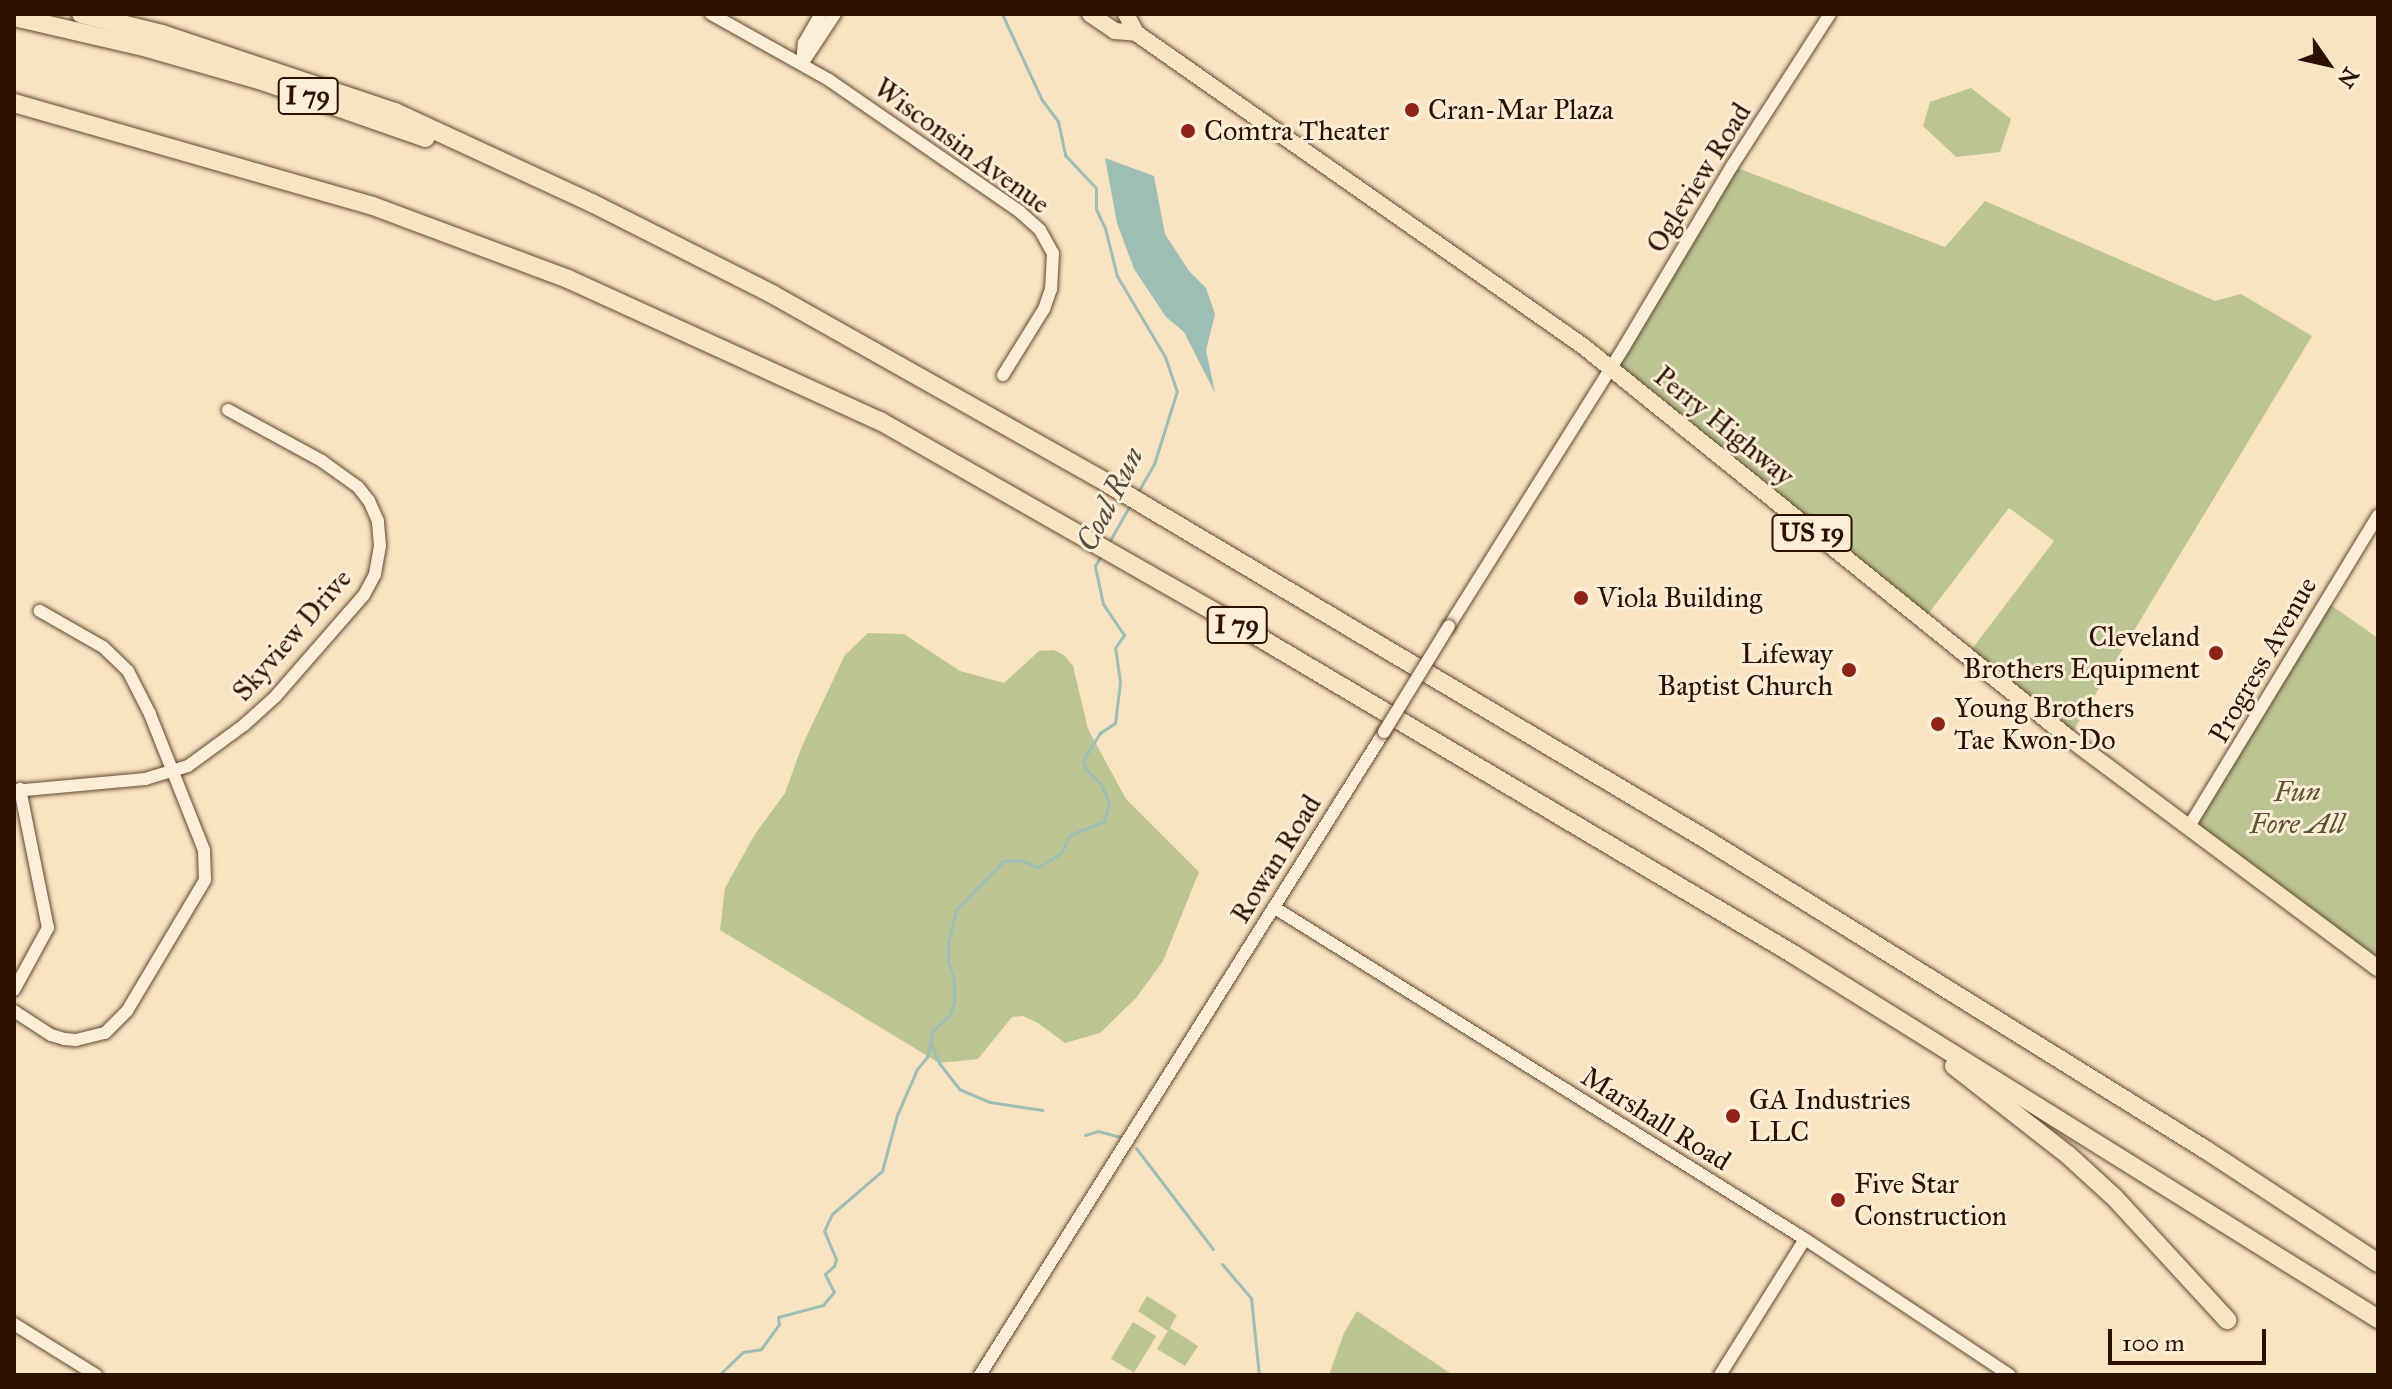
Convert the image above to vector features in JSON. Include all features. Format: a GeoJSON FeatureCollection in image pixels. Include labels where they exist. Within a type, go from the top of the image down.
{"type":"FeatureCollection","features":[{"type":"Feature","properties":{"kind":"highway"},"geometry":{"type":"LineString","coordinates":[[81,14],[162,34],[395,112],[592,203]]}},
{"type":"Feature","properties":{"kind":"highway","name":"I 79"},"geometry":{"type":"LineString","coordinates":[[14,17],[144,47],[292,91],[592,203],[772,294],[1107,483],[1707,840],[2206,1150],[2378,1263]]}},
{"type":"Feature","properties":{"kind":"highway","name":"I 79"},"geometry":{"type":"LineString","coordinates":[[14,103],[373,206],[568,279],[880,421],[1240,626],[1848,988],[2378,1319]]}},
{"type":"Feature","properties":{"kind":"highway"},"geometry":{"type":"LineString","coordinates":[[1848,988],[2068,1155],[2115,1198],[2227,1320]]}},
{"type":"Feature","properties":{"kind":"main road","name":"Perry Highway"},"geometry":{"type":"LineString","coordinates":[[1090,14],[1115,31],[1136,33]]}},
{"type":"Feature","properties":{"kind":"main road","name":"Perry Highway"},"geometry":{"type":"LineString","coordinates":[[1126,14],[1136,33],[1477,269],[1610,368],[1966,657],[2188,828],[2378,968]]}},
{"type":"Feature","properties":{"kind":"street","name":"Wisconsin Avenue"},"geometry":{"type":"LineString","coordinates":[[711,14],[802,64],[1020,212],[1046,238],[1054,260],[1048,299],[1003,375]]}},
{"type":"Feature","properties":{"kind":"street"},"geometry":{"type":"LineString","coordinates":[[802,64],[804,43],[821,14]]}},
{"type":"Feature","properties":{"kind":"street"},"geometry":{"type":"LineString","coordinates":[[802,64],[835,14]]}},
{"type":"Feature","properties":{"kind":"street","name":"Ogleview Road"},"geometry":{"type":"LineString","coordinates":[[1610,368],[1732,166],[1830,14]]}},
{"type":"Feature","properties":{"kind":"street","name":"Rowan Road"},"geometry":{"type":"LineString","coordinates":[[980,1375],[1275,908],[1610,368]]}},
{"type":"Feature","properties":{"kind":"street","name":"Skyview Drive"},"geometry":{"type":"LineString","coordinates":[[17,790],[145,779],[174,772],[220,744],[275,697],[364,595],[375,574],[380,546],[378,521],[358,487],[322,461],[228,410]]}},
{"type":"Feature","properties":{"kind":"street","name":"Progress Avenue"},"geometry":{"type":"LineString","coordinates":[[2188,828],[2378,515]]}},
{"type":"Feature","properties":{"kind":"street"},"geometry":{"type":"LineString","coordinates":[[14,1011],[51,1035],[76,1040],[105,1033],[127,1011],[205,880],[204,850],[174,772],[128,671],[103,647],[40,611]]}},
{"type":"Feature","properties":{"kind":"street"},"geometry":{"type":"LineString","coordinates":[[14,990],[48,928],[17,790]]}},
{"type":"Feature","properties":{"kind":"street","name":"Marshall Road"},"geometry":{"type":"LineString","coordinates":[[1275,908],[1805,1239],[2010,1375]]}},
{"type":"Feature","properties":{"kind":"street"},"geometry":{"type":"LineString","coordinates":[[1720,1375],[1805,1239]]}},
{"type":"Feature","properties":{"kind":"street"},"geometry":{"type":"LineString","coordinates":[[14,1324],[96,1375]]}},
{"type":"Feature","properties":{"kind":"street"},"geometry":{"type":"LineString","coordinates":[[67,1375],[75,1362]]}},
{"type":"Feature","properties":{"kind":"green space"},"geometry":{"type":"Polygon","coordinates":[[[1971,88],[2011,119],[2000,152],[1956,157],[1923,126],[1930,102],[1971,88]]]}},
{"type":"Feature","properties":{"kind":"green space"},"geometry":{"type":"Polygon","coordinates":[[[1732,166],[1945,247],[1985,201],[2215,301],[2241,294],[2312,336],[2069,738],[1966,657],[2054,541],[2009,508],[1922,622],[1610,368],[1732,166]]]}},
{"type":"Feature","properties":{"kind":"green space","name":"Fun Fore All"},"geometry":{"type":"Polygon","coordinates":[[[2325,601],[2378,638],[2378,968],[2188,828],[2325,601]]]}},
{"type":"Feature","properties":{"kind":"green space"},"geometry":{"type":"Polygon","coordinates":[[[868,633],[904,634],[960,671],[1004,683],[1039,651],[1054,650],[1064,655],[1073,666],[1088,729],[1126,799],[1199,872],[1163,961],[1136,998],[1100,1033],[1065,1043],[1038,1023],[1023,1016],[1012,1017],[978,1059],[939,1063],[720,930],[725,888],[755,834],[785,793],[802,746],[845,655],[868,633]]]}},
{"type":"Feature","properties":{"kind":"green space"},"geometry":{"type":"Polygon","coordinates":[[[1147,1296],[1177,1315],[1170,1328],[1198,1346],[1185,1366],[1157,1349],[1168,1331],[1138,1311],[1147,1296]]]}},
{"type":"Feature","properties":{"kind":"green space"},"geometry":{"type":"Polygon","coordinates":[[[1357,1311],[1453,1375],[1329,1375],[1344,1333],[1357,1311]]]}},
{"type":"Feature","properties":{"kind":"green space"},"geometry":{"type":"Polygon","coordinates":[[[1133,1322],[1156,1336],[1134,1373],[1111,1359],[1133,1322]]]}},
{"type":"Feature","properties":{"kind":"water"},"geometry":{"type":"Polygon","coordinates":[[[1105,158],[1154,176],[1165,234],[1189,271],[1206,288],[1215,314],[1206,350],[1215,393],[1184,332],[1166,317],[1134,269],[1117,223],[1105,158]]]}},
{"type":"Feature","properties":{"kind":"waterway","name":"Coal Run"},"geometry":{"type":"LineString","coordinates":[[1002,14],[1042,100],[1058,121],[1065,155],[1096,188],[1096,209],[1105,228],[1117,276],[1165,357],[1177,391],[1154,464],[1138,492]]}},
{"type":"Feature","properties":{"kind":"waterway","name":"Coal Run"},"geometry":{"type":"LineString","coordinates":[[1108,544],[1130,505]]}},
{"type":"Feature","properties":{"kind":"waterway","name":"Coal Run"},"geometry":{"type":"LineString","coordinates":[[719,1375],[743,1352],[761,1349],[779,1324],[778,1317],[823,1305],[834,1292],[825,1274],[834,1266],[836,1259],[824,1231],[832,1214],[882,1171],[897,1115],[917,1069],[927,1057],[933,1030],[949,1016],[954,1003],[954,979],[948,962],[948,943],[956,910],[1003,861],[1020,860],[1038,867],[1060,854],[1070,835],[1104,821],[1109,803],[1101,784],[1086,770],[1083,760],[1100,733],[1115,723],[1120,682],[1115,648],[1124,635],[1103,604],[1095,566],[1102,554]]}},
{"type":"Feature","properties":{"kind":"waterway"},"geometry":{"type":"LineString","coordinates":[[931,1044],[939,1063],[959,1089],[990,1102],[1042,1110]]}},
{"type":"Feature","properties":{"kind":"waterway"},"geometry":{"type":"LineString","coordinates":[[1085,1135],[1098,1131],[1120,1137]]}},
{"type":"Feature","properties":{"kind":"waterway"},"geometry":{"type":"LineString","coordinates":[[1136,1148],[1213,1249]]}},
{"type":"Feature","properties":{"kind":"waterway"},"geometry":{"type":"LineString","coordinates":[[1222,1264],[1251,1298],[1259,1375]]}},
{"type":"Feature","properties":{"kind":"place","name":"Cran-Mar Plaza"},"geometry":{"type":"Point","coordinates":[1412,110]}},
{"type":"Feature","properties":{"kind":"place","name":"Comtra Theater"},"geometry":{"type":"Point","coordinates":[1188,131]}},
{"type":"Feature","properties":{"kind":"place","name":"Viola Building"},"geometry":{"type":"Point","coordinates":[1581,598]}},
{"type":"Feature","properties":{"kind":"place","name":"Cleveland Brothers Equipment"},"geometry":{"type":"Point","coordinates":[2216,653]}},
{"type":"Feature","properties":{"kind":"place","name":"Lifeway Baptist Church"},"geometry":{"type":"Point","coordinates":[1849,670]}},
{"type":"Feature","properties":{"kind":"place","name":"Young Brothers Tae Kwon-Do"},"geometry":{"type":"Point","coordinates":[1938,724]}},
{"type":"Feature","properties":{"kind":"place","name":"GA Industries LLC"},"geometry":{"type":"Point","coordinates":[1733,1116]}},
{"type":"Feature","properties":{"kind":"place","name":"Five Star Construction"},"geometry":{"type":"Point","coordinates":[1838,1200]}}]}
